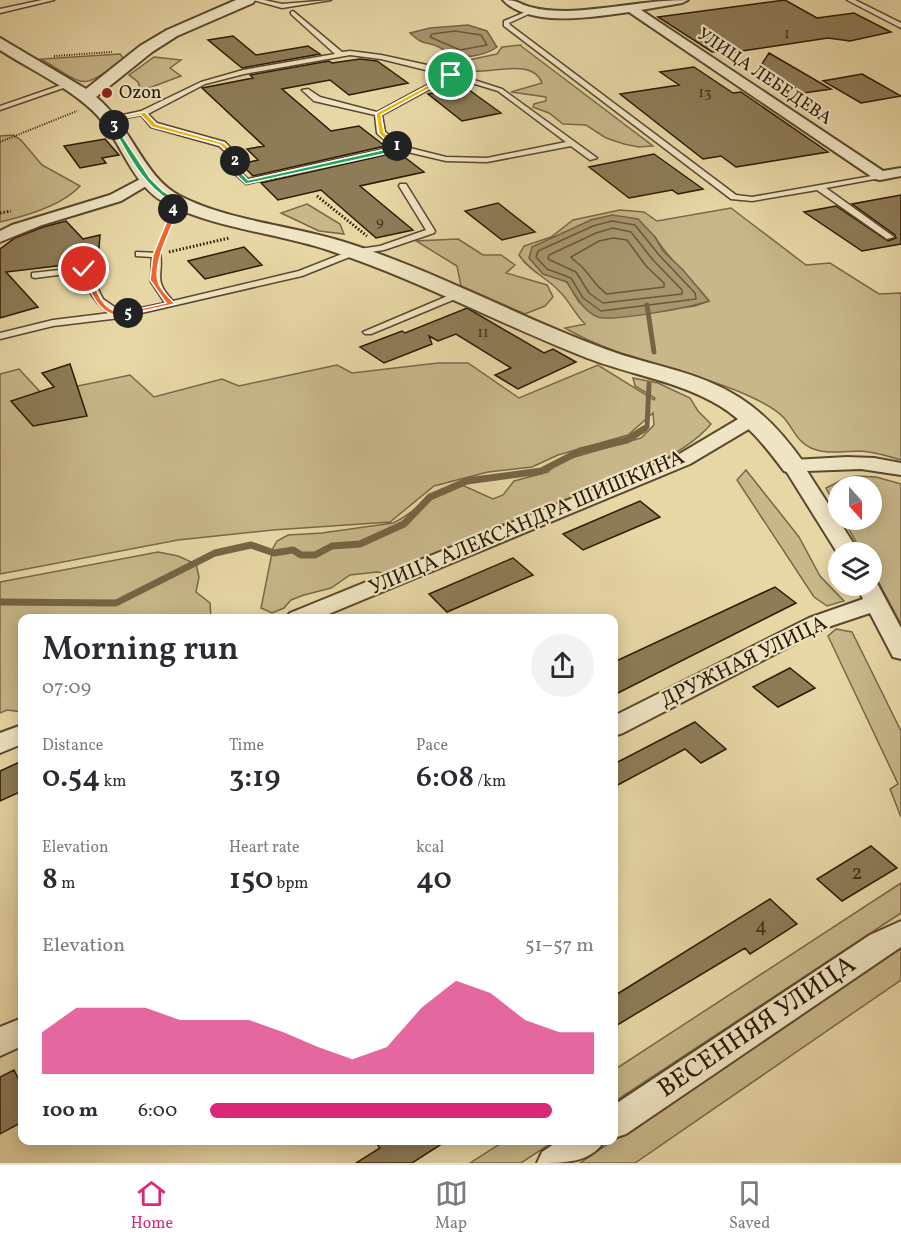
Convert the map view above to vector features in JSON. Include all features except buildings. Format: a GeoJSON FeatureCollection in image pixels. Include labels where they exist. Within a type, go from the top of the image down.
{"type":"FeatureCollection","features":[{"type":"Feature","properties":{"kind":"street"},"geometry":{"type":"LineString","coordinates":[[91,100],[146,49],[172,33],[248,0]]}},
{"type":"Feature","properties":{"kind":"street"},"geometry":{"type":"LineString","coordinates":[[509,0],[526,12],[558,15],[682,0]]}},
{"type":"Feature","properties":{"kind":"street"},"geometry":{"type":"LineString","coordinates":[[526,12],[603,0]]}},
{"type":"Feature","properties":{"kind":"street","name":"УЛИЦА ЛЕБЕДЕВА"},"geometry":{"type":"LineString","coordinates":[[629,7],[880,176]]}},
{"type":"Feature","properties":{"kind":"street"},"geometry":{"type":"LineString","coordinates":[[1,45],[91,100],[109,119],[148,179],[160,193],[174,200],[226,217],[272,227],[355,252],[598,354],[693,384],[719,396],[752,419],[774,442],[793,466],[842,542]]}},
{"type":"Feature","properties":{"kind":"street"},"geometry":{"type":"LineString","coordinates":[[880,176],[901,172]]}},
{"type":"Feature","properties":{"kind":"street"},"geometry":{"type":"LineString","coordinates":[[0,237],[17,227],[114,198],[148,179]]}},
{"type":"Feature","properties":{"kind":"street","name":"УЛИЦА АЛЕКСАНДРА ШИШКИНА"},"geometry":{"type":"LineString","coordinates":[[308,614],[683,460],[752,419]]}},
{"type":"Feature","properties":{"kind":"street"},"geometry":{"type":"LineString","coordinates":[[793,466],[857,461],[880,463],[901,469]]}},
{"type":"Feature","properties":{"kind":"street","name":"ДРУЖНАЯ УЛИЦА"},"geometry":{"type":"LineString","coordinates":[[618,726],[866,596]]}},
{"type":"Feature","properties":{"kind":"street"},"geometry":{"type":"LineString","coordinates":[[874,596],[901,651]]}},
{"type":"Feature","properties":{"kind":"street"},"geometry":{"type":"LineString","coordinates":[[0,744],[18,736]]}},
{"type":"Feature","properties":{"kind":"street","name":"ВЕСЕННЯЯ УЛИЦА"},"geometry":{"type":"LineString","coordinates":[[618,1120],[880,944],[901,933]]}},
{"type":"Feature","properties":{"kind":"street"},"geometry":{"type":"LineString","coordinates":[[0,1042],[18,1033]]}},
{"type":"Feature","properties":{"kind":"street"},"geometry":{"type":"LineString","coordinates":[[554,1163],[581,1145]]}},
{"type":"Feature","properties":{"kind":"lane"},"geometry":{"type":"LineString","coordinates":[[0,11],[51,0]]}},
{"type":"Feature","properties":{"kind":"lane"},"geometry":{"type":"LineString","coordinates":[[256,0],[282,6],[328,0]]}},
{"type":"Feature","properties":{"kind":"lane"},"geometry":{"type":"LineString","coordinates":[[850,0],[901,26]]}},
{"type":"Feature","properties":{"kind":"lane"},"geometry":{"type":"LineString","coordinates":[[526,12],[506,22],[507,26],[734,197],[752,199],[880,176]]}},
{"type":"Feature","properties":{"kind":"lane"},"geometry":{"type":"LineString","coordinates":[[293,14],[341,55]]}},
{"type":"Feature","properties":{"kind":"lane"},"geometry":{"type":"LineString","coordinates":[[109,119],[143,113],[203,83],[243,72],[350,53],[381,57],[501,90],[593,158]]}},
{"type":"Feature","properties":{"kind":"lane"},"geometry":{"type":"LineString","coordinates":[[306,90],[317,99],[378,114],[451,75]]}},
{"type":"Feature","properties":{"kind":"lane"},"geometry":{"type":"LineString","coordinates":[[0,108],[67,85]]}},
{"type":"Feature","properties":{"kind":"lane"},"geometry":{"type":"LineString","coordinates":[[143,113],[154,125],[222,144],[236,158],[232,168],[246,182],[399,148],[446,159],[487,160],[573,143]]}},
{"type":"Feature","properties":{"kind":"lane"},"geometry":{"type":"LineString","coordinates":[[378,114],[381,133],[399,148]]}},
{"type":"Feature","properties":{"kind":"lane"},"geometry":{"type":"LineString","coordinates":[[0,336],[53,323],[120,315],[302,273],[355,252],[381,248],[432,231],[403,186]]}},
{"type":"Feature","properties":{"kind":"lane"},"geometry":{"type":"LineString","coordinates":[[819,187],[890,237]]}},
{"type":"Feature","properties":{"kind":"lane"},"geometry":{"type":"LineString","coordinates":[[139,254],[157,255],[153,280],[161,294],[171,304]]}},
{"type":"Feature","properties":{"kind":"lane"},"geometry":{"type":"LineString","coordinates":[[35,275],[84,269],[98,300],[106,309],[120,315]]}},
{"type":"Feature","properties":{"kind":"lane"},"geometry":{"type":"LineString","coordinates":[[368,332],[457,295]]}},
{"type":"Feature","properties":{"kind":"path"},"geometry":{"type":"LineString","coordinates":[[0,142],[91,100]]}},
{"type":"Feature","properties":{"kind":"path"},"geometry":{"type":"LineString","coordinates":[[317,196],[381,248]]}},
{"type":"Feature","properties":{"kind":"path"},"geometry":{"type":"LineString","coordinates":[[157,255],[174,211],[170,203],[174,200]]}},
{"type":"Feature","properties":{"kind":"path"},"geometry":{"type":"LineString","coordinates":[[157,255],[272,227]]}},
{"type":"Feature","properties":{"kind":"shaded area"},"geometry":{"type":"Polygon","coordinates":[[[521,45],[653,146],[639,147],[624,144],[606,138],[586,125],[563,124],[549,113],[533,107],[534,104],[546,101],[546,97],[511,92],[542,83],[536,74],[514,68],[474,71],[462,70],[454,66],[459,62],[497,54],[502,47],[521,45]]]}},
{"type":"Feature","properties":{"kind":"shaded area"},"geometry":{"type":"Polygon","coordinates":[[[120,54],[124,59],[99,76],[83,82],[41,59],[120,54]]]}},
{"type":"Feature","properties":{"kind":"shaded area"},"geometry":{"type":"Polygon","coordinates":[[[154,57],[181,60],[170,68],[181,76],[141,91],[138,82],[129,75],[154,57]]]}},
{"type":"Feature","properties":{"kind":"shaded area"},"geometry":{"type":"Polygon","coordinates":[[[13,135],[21,140],[42,165],[80,186],[54,205],[0,222],[0,136],[13,135]]]}},
{"type":"Feature","properties":{"kind":"shaded area"},"geometry":{"type":"Polygon","coordinates":[[[307,204],[340,224],[344,234],[319,231],[281,213],[307,204]]]}},
{"type":"Feature","properties":{"kind":"shaded area"},"geometry":{"type":"Polygon","coordinates":[[[731,208],[806,265],[830,263],[879,294],[901,293],[901,460],[861,451],[829,452],[811,448],[799,439],[781,415],[753,398],[703,379],[609,349],[565,328],[585,324],[562,294],[519,255],[524,246],[551,237],[573,220],[620,210],[644,212],[657,221],[731,208]],[[591,220],[563,234],[567,282],[579,302],[623,316],[695,306],[709,301],[655,237],[591,220]]]}},
{"type":"Feature","properties":{"kind":"shaded area"},"geometry":{"type":"Polygon","coordinates":[[[458,239],[483,255],[501,255],[515,265],[506,273],[547,285],[553,297],[545,306],[525,314],[461,286],[457,266],[416,241],[458,239]]]}},
{"type":"Feature","properties":{"kind":"shaded area"},"geometry":{"type":"Polygon","coordinates":[[[438,363],[468,363],[519,398],[598,365],[654,400],[655,398],[635,386],[633,378],[658,383],[690,398],[698,411],[711,424],[694,440],[672,455],[617,482],[510,523],[498,525],[469,542],[389,574],[377,572],[350,575],[331,588],[291,600],[284,608],[272,613],[261,608],[273,548],[277,541],[288,535],[322,533],[393,523],[438,493],[462,485],[493,499],[503,495],[514,481],[548,472],[554,465],[564,460],[641,438],[654,425],[653,413],[628,435],[558,455],[532,467],[488,472],[434,486],[390,522],[273,530],[178,540],[0,574],[0,374],[19,369],[45,397],[59,390],[130,375],[154,397],[222,379],[239,386],[337,365],[352,373],[438,363]]]}},
{"type":"Feature","properties":{"kind":"shaded area"},"geometry":{"type":"Polygon","coordinates":[[[746,470],[799,537],[820,576],[828,584],[828,596],[839,596],[844,601],[827,606],[814,597],[737,480],[746,470]]]}},
{"type":"Feature","properties":{"kind":"shaded area"},"geometry":{"type":"Polygon","coordinates":[[[882,479],[901,484],[901,624],[882,589],[882,542],[856,542],[849,530],[882,530],[882,479]]]}},
{"type":"Feature","properties":{"kind":"shaded area"},"geometry":{"type":"Polygon","coordinates":[[[158,552],[178,556],[196,564],[199,577],[196,592],[210,603],[211,614],[18,614],[18,711],[7,710],[0,713],[0,582],[158,552]]]}},
{"type":"Feature","properties":{"kind":"shaded area"},"geometry":{"type":"Polygon","coordinates":[[[836,629],[852,632],[901,731],[901,817],[890,789],[898,784],[828,636],[836,629]]]}},
{"type":"Feature","properties":{"kind":"shaded area"},"geometry":{"type":"Polygon","coordinates":[[[901,883],[901,913],[618,1099],[618,1067],[901,883]]]}},
{"type":"Feature","properties":{"kind":"shaded area"},"geometry":{"type":"Polygon","coordinates":[[[901,946],[901,980],[635,1163],[580,1163],[606,1145],[618,1145],[618,1137],[887,953],[901,946]]]}},
{"type":"Feature","properties":{"kind":"shaded area"},"geometry":{"type":"Polygon","coordinates":[[[498,1145],[548,1145],[521,1163],[470,1163],[498,1145]]]}},
{"type":"Feature","properties":{"kind":"water"},"geometry":{"type":"Polygon","coordinates":[[[468,25],[487,31],[497,47],[480,55],[466,57],[452,55],[440,47],[422,42],[410,33],[430,28],[468,25]]]}},
{"type":"Feature","properties":{"kind":"water"},"geometry":{"type":"Polygon","coordinates":[[[612,215],[638,219],[655,237],[663,251],[683,270],[709,301],[635,316],[598,317],[584,307],[567,282],[543,274],[529,258],[532,247],[591,220],[612,215]]]}},
{"type":"Feature","properties":{"kind":"waterway"},"geometry":{"type":"LineString","coordinates":[[647,305],[654,352]]}},
{"type":"Feature","properties":{"kind":"waterway"},"geometry":{"type":"LineString","coordinates":[[644,429],[647,427],[649,384]]}},
{"type":"Feature","properties":{"kind":"waterway"},"geometry":{"type":"LineString","coordinates":[[0,602],[116,603],[215,553],[251,545],[274,553],[293,550],[301,555],[315,555],[332,546],[360,544],[404,524],[430,497],[467,481],[541,471],[580,451],[627,440],[644,429]]}},
{"type":"Feature","properties":{"kind":"place","name":"Ozon"},"geometry":{"type":"Point","coordinates":[107,93]}},
{"type":"Feature","properties":{"kind":"route"},"geometry":{"type":"LineString","coordinates":[[84,269],[98,300],[106,309],[120,315],[171,304],[161,294],[153,280],[157,255],[174,211],[170,203],[174,200],[160,193],[153,186],[109,119],[143,113],[154,125],[222,144],[236,158],[232,168],[246,182],[399,148],[381,133],[378,114],[451,75]]}}]}
